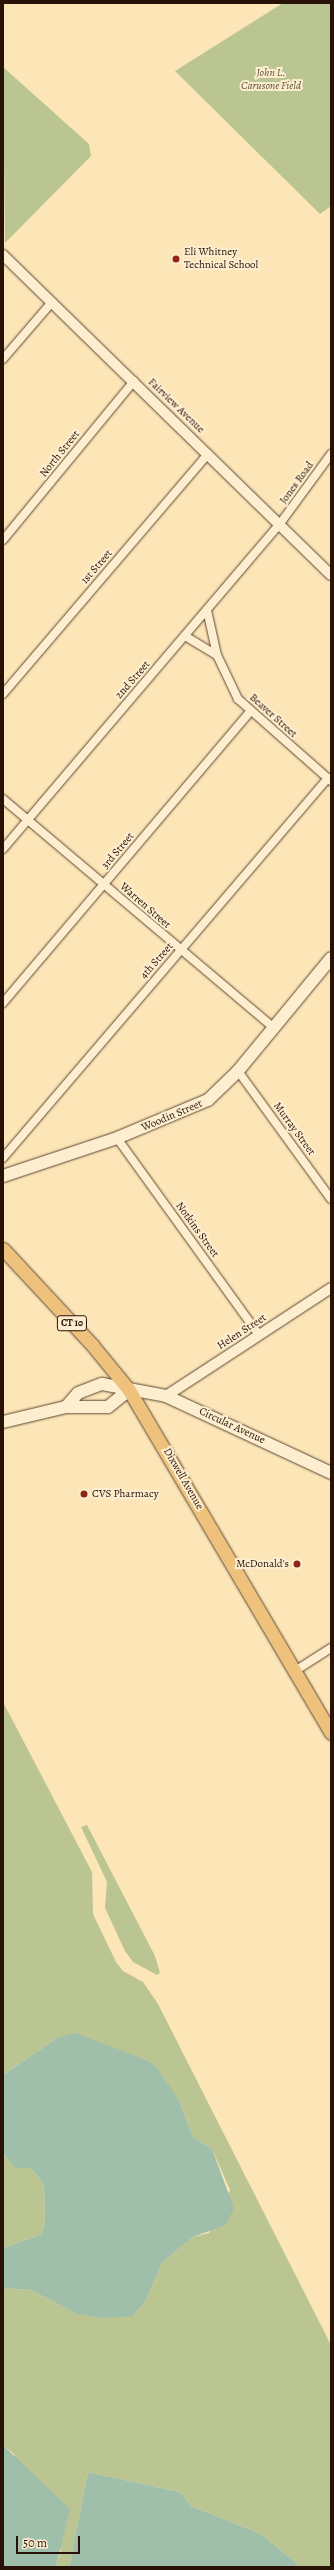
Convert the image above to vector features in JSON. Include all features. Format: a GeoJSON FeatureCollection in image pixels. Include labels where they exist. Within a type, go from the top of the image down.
{"type":"FeatureCollection","features":[{"type":"Feature","properties":{"kind":"main road","name":"Woodin Street"},"geometry":{"type":"LineString","coordinates":[[3,1176],[118,1138],[195,1108],[217,1093],[238,1071],[330,960]]}},
{"type":"Feature","properties":{"kind":"main road","name":"Dixwell Avenue"},"geometry":{"type":"LineString","coordinates":[[3,1249],[94,1346],[129,1390],[331,1733]]}},
{"type":"Feature","properties":{"kind":"main road","name":"Circular Avenue"},"geometry":{"type":"LineString","coordinates":[[66,1407],[78,1393],[93,1385],[111,1385],[129,1390],[166,1396],[331,1473]]}},
{"type":"Feature","properties":{"kind":"main road"},"geometry":{"type":"LineString","coordinates":[[3,1422],[66,1407],[108,1407],[129,1390]]}},
{"type":"Feature","properties":{"kind":"street","name":"Fairview Avenue"},"geometry":{"type":"LineString","coordinates":[[3,255],[134,381],[331,575]]}},
{"type":"Feature","properties":{"kind":"street"},"geometry":{"type":"LineString","coordinates":[[3,359],[52,302]]}},
{"type":"Feature","properties":{"kind":"street","name":"North Street"},"geometry":{"type":"LineString","coordinates":[[3,540],[134,381]]}},
{"type":"Feature","properties":{"kind":"street","name":"1st Street"},"geometry":{"type":"LineString","coordinates":[[3,694],[208,454]]}},
{"type":"Feature","properties":{"kind":"street","name":"Jones Road"},"geometry":{"type":"LineString","coordinates":[[279,525],[331,454]]}},
{"type":"Feature","properties":{"kind":"street","name":"2nd Street"},"geometry":{"type":"LineString","coordinates":[[3,850],[279,525]]}},
{"type":"Feature","properties":{"kind":"street","name":"Beaver Street"},"geometry":{"type":"LineString","coordinates":[[207,610],[216,655],[228,682],[250,712],[329,779]]}},
{"type":"Feature","properties":{"kind":"street"},"geometry":{"type":"LineString","coordinates":[[185,636],[216,655]]}},
{"type":"Feature","properties":{"kind":"street","name":"3rd Street"},"geometry":{"type":"LineString","coordinates":[[3,1004],[250,712]]}},
{"type":"Feature","properties":{"kind":"street","name":"4th Street"},"geometry":{"type":"LineString","coordinates":[[3,1158],[180,950],[329,779]]}},
{"type":"Feature","properties":{"kind":"street","name":"Warren Street"},"geometry":{"type":"LineString","coordinates":[[3,799],[274,1028]]}},
{"type":"Feature","properties":{"kind":"street","name":"Murray Street"},"geometry":{"type":"LineString","coordinates":[[238,1071],[331,1199]]}},
{"type":"Feature","properties":{"kind":"street","name":"Notkins Street"},"geometry":{"type":"LineString","coordinates":[[118,1138],[259,1335]]}},
{"type":"Feature","properties":{"kind":"street","name":"Helen Street"},"geometry":{"type":"LineString","coordinates":[[166,1396],[331,1288]]}},
{"type":"Feature","properties":{"kind":"street"},"geometry":{"type":"LineString","coordinates":[[294,1671],[331,1648]]}},
{"type":"Feature","properties":{"kind":"green space","name":"John L. Carusone Field"},"geometry":{"type":"Polygon","coordinates":[[[283,3],[331,3],[331,206],[320,214],[175,71],[283,3]]]}},
{"type":"Feature","properties":{"kind":"green space"},"geometry":{"type":"Polygon","coordinates":[[[3,67],[89,144],[91,156],[5,243],[3,67]]]}},
{"type":"Feature","properties":{"kind":"green space"},"geometry":{"type":"Polygon","coordinates":[[[3,1702],[92,1872],[93,1914],[116,1962],[123,1971],[143,1982],[158,2004],[331,2345],[331,2567],[301,2567],[261,2534],[191,2506],[180,2492],[88,2472],[69,2567],[56,2567],[61,2550],[14,2454],[3,2445],[3,2288],[31,2290],[77,2314],[133,2316],[145,2302],[162,2263],[193,2237],[209,2233],[230,2190],[212,2149],[193,2137],[179,2100],[147,2060],[104,2045],[57,2038],[3,2075],[3,1702]]]}},
{"type":"Feature","properties":{"kind":"green space"},"geometry":{"type":"Polygon","coordinates":[[[87,1825],[155,1956],[160,1973],[157,1975],[133,1962],[125,1951],[105,1908],[107,1882],[81,1827],[87,1825]]]}},
{"type":"Feature","properties":{"kind":"green space"},"geometry":{"type":"Polygon","coordinates":[[[3,2153],[15,2168],[31,2168],[44,2185],[45,2223],[42,2234],[3,2248],[3,2153]]]}},
{"type":"Feature","properties":{"kind":"shaded area"},"geometry":{"type":"Polygon","coordinates":[[[75,2033],[147,2060],[156,2067],[179,2100],[193,2137],[212,2149],[234,2208],[226,2225],[193,2237],[162,2263],[145,2302],[133,2316],[104,2318],[77,2314],[31,2290],[3,2288],[3,2248],[42,2234],[45,2223],[44,2185],[31,2168],[15,2168],[3,2153],[3,2075],[57,2038],[75,2033]]]}},
{"type":"Feature","properties":{"kind":"shaded area"},"geometry":{"type":"Polygon","coordinates":[[[3,2445],[70,2509],[56,2567],[3,2567],[3,2445]]]}},
{"type":"Feature","properties":{"kind":"shaded area"},"geometry":{"type":"Polygon","coordinates":[[[88,2472],[180,2492],[191,2506],[261,2534],[301,2567],[69,2567],[88,2472]]]}},
{"type":"Feature","properties":{"kind":"place","name":"Eli Whitney Technical School"},"geometry":{"type":"Point","coordinates":[176,259]}},
{"type":"Feature","properties":{"kind":"place","name":"CVS Pharmacy"},"geometry":{"type":"Point","coordinates":[84,1494]}},
{"type":"Feature","properties":{"kind":"place","name":"McDonald's"},"geometry":{"type":"Point","coordinates":[297,1564]}}]}
